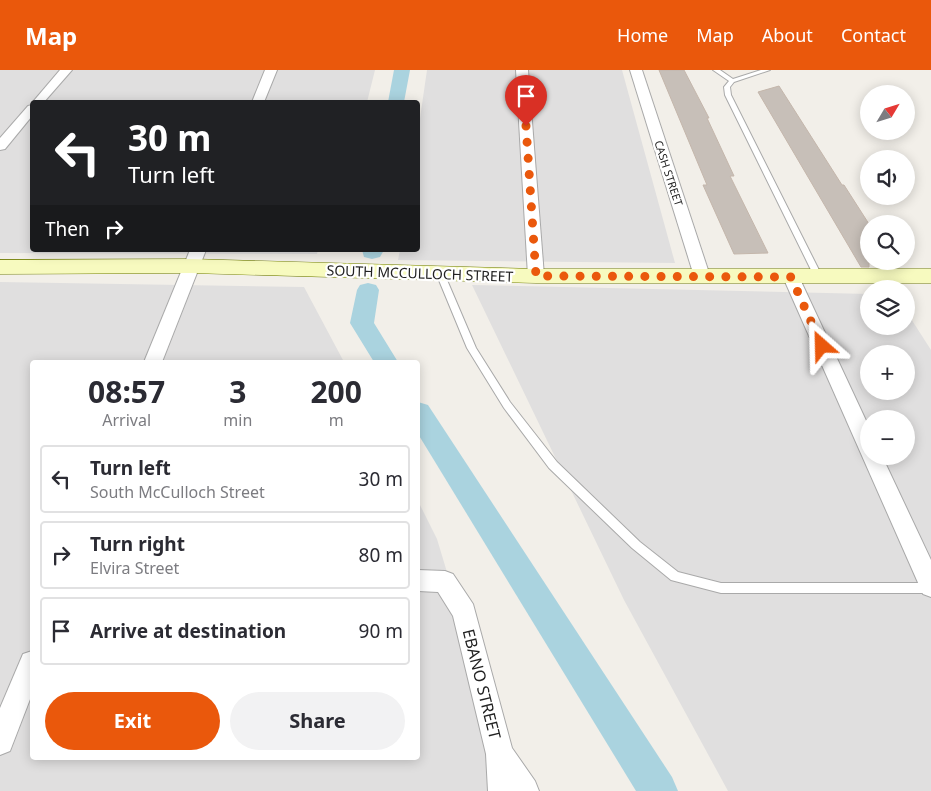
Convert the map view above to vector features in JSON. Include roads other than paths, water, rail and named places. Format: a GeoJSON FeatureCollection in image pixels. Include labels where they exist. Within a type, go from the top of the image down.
{"type":"FeatureCollection","features":[{"type":"Feature","properties":{"kind":"street"},"geometry":{"type":"LineString","coordinates":[[40,100],[66,70]]}},
{"type":"Feature","properties":{"kind":"street"},"geometry":{"type":"LineString","coordinates":[[259,100],[271,70]]}},
{"type":"Feature","properties":{"kind":"street"},"geometry":{"type":"LineString","coordinates":[[522,70],[536,276]]}},
{"type":"Feature","properties":{"kind":"street","name":"CASH STREET"},"geometry":{"type":"LineString","coordinates":[[636,70],[702,276]]}},
{"type":"Feature","properties":{"kind":"street"},"geometry":{"type":"LineString","coordinates":[[0,146],[30,111]]}},
{"type":"Feature","properties":{"kind":"street"},"geometry":{"type":"LineString","coordinates":[[154,360],[195,258]]}},
{"type":"Feature","properties":{"kind":"street","name":"SOUTH MCCULLOCH STREET"},"geometry":{"type":"LineString","coordinates":[[0,267],[195,258],[440,273],[536,276],[931,276]]}},
{"type":"Feature","properties":{"kind":"street"},"geometry":{"type":"LineString","coordinates":[[791,277],[860,429]]}},
{"type":"Feature","properties":{"kind":"street"},"geometry":{"type":"LineString","coordinates":[[876,465],[931,587]]}},
{"type":"Feature","properties":{"kind":"street","name":"EBANO STREET"},"geometry":{"type":"LineString","coordinates":[[420,581],[445,582],[464,612],[500,754],[502,791]]}},
{"type":"Feature","properties":{"kind":"street"},"geometry":{"type":"LineString","coordinates":[[0,741],[30,668]]}},
{"type":"Feature","properties":{"kind":"street"},"geometry":{"type":"LineString","coordinates":[[500,754],[525,791]]}},
{"type":"Feature","properties":{"kind":"lane"},"geometry":{"type":"LineString","coordinates":[[716,70],[732,81]]}},
{"type":"Feature","properties":{"kind":"lane"},"geometry":{"type":"LineString","coordinates":[[767,70],[732,81],[727,87],[728,95],[818,276]]}},
{"type":"Feature","properties":{"kind":"lane"},"geometry":{"type":"LineString","coordinates":[[440,273],[472,348],[507,405],[553,465],[636,545],[675,576],[721,588],[931,587]]}},
{"type":"Feature","properties":{"kind":"waterway"},"geometry":{"type":"LineString","coordinates":[[396,100],[402,70]]}},
{"type":"Feature","properties":{"kind":"waterway"},"geometry":{"type":"LineString","coordinates":[[368,290],[362,323],[385,360]]}},
{"type":"Feature","properties":{"kind":"waterway"},"geometry":{"type":"LineString","coordinates":[[420,415],[658,791]]}}]}
